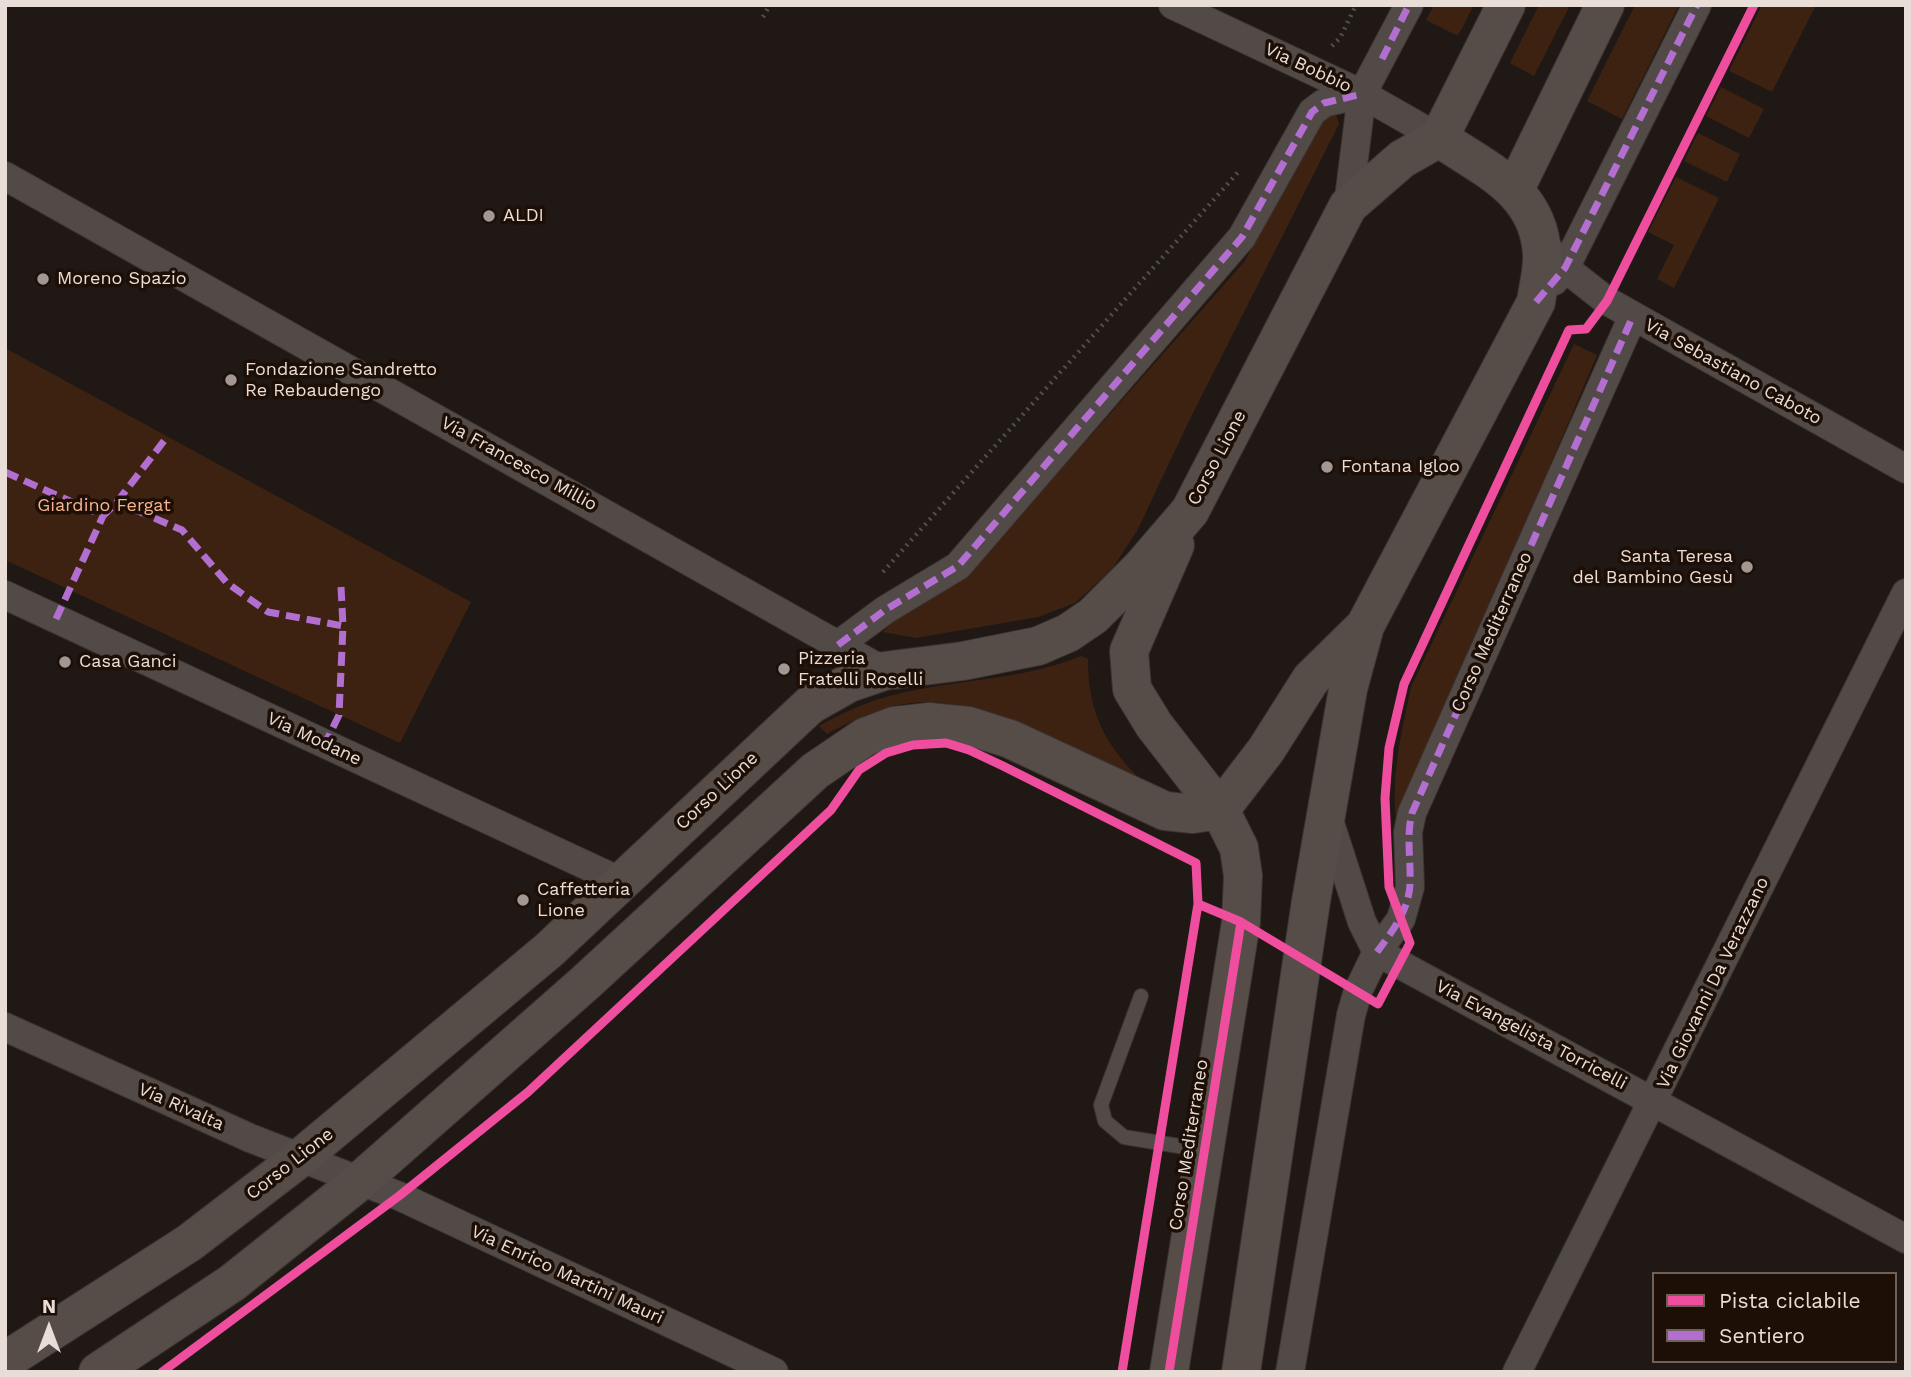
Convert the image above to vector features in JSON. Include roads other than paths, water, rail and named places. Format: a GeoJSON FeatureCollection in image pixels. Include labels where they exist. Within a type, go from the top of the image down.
{"type":"FeatureCollection","features":[{"type":"Feature","properties":{"kind":"street","name":"Via Bobbio"},"geometry":{"type":"LineString","coordinates":[[1173,5],[1362,94],[1439,138]]}},
{"type":"Feature","properties":{"kind":"street","name":"Corso Lione"},"geometry":{"type":"LineString","coordinates":[[5,1362],[189,1243],[300,1158],[550,950],[810,705],[849,683],[884,671],[963,661],[1038,646],[1069,633],[1093,616],[1142,568],[1190,511],[1348,206],[1362,94],[1409,5]]}},
{"type":"Feature","properties":{"kind":"street"},"geometry":{"type":"LineString","coordinates":[[1506,5],[1439,138],[1515,190],[1530,209],[1553,254]]}},
{"type":"Feature","properties":{"kind":"street"},"geometry":{"type":"LineString","coordinates":[[1515,190],[1605,5]]}},
{"type":"Feature","properties":{"kind":"street"},"geometry":{"type":"LineString","coordinates":[[1241,1372],[1326,811],[1348,689],[1365,626],[1536,302],[1542,257],[1553,254],[1697,5]]}},
{"type":"Feature","properties":{"kind":"street"},"geometry":{"type":"LineString","coordinates":[[838,645],[885,610],[958,566],[1242,237],[1312,112],[1324,103],[1362,94]]}},
{"type":"Feature","properties":{"kind":"street","name":"Corso Lione"},"geometry":{"type":"LineString","coordinates":[[1348,206],[1402,159],[1439,138]]}},
{"type":"Feature","properties":{"kind":"street","name":"Via Francesco Millio"},"geometry":{"type":"LineString","coordinates":[[5,176],[884,671]]}},
{"type":"Feature","properties":{"kind":"street","name":"Via Sebastiano Caboto"},"geometry":{"type":"LineString","coordinates":[[1553,254],[1607,301],[1906,469]]}},
{"type":"Feature","properties":{"kind":"street","name":"Corso Mediterraneo"},"geometry":{"type":"LineString","coordinates":[[1290,1372],[1351,1015],[1358,991],[1377,952],[1401,919],[1410,887],[1408,832],[1412,813],[1633,316]]}},
{"type":"Feature","properties":{"kind":"street","name":"Corso Mediterraneo"},"geometry":{"type":"LineString","coordinates":[[1169,1372],[1241,922],[1243,876],[1239,848],[1220,810],[1154,724],[1132,688],[1129,651],[1190,511]]}},
{"type":"Feature","properties":{"kind":"street","name":"Via Giovanni Da Verazzano"},"geometry":{"type":"LineString","coordinates":[[1517,1372],[1906,593]]}},
{"type":"Feature","properties":{"kind":"street","name":"Via Modane"},"geometry":{"type":"LineString","coordinates":[[5,595],[622,882]]}},
{"type":"Feature","properties":{"kind":"street"},"geometry":{"type":"LineString","coordinates":[[99,1372],[232,1283],[360,1181],[585,983],[815,771],[865,737],[894,726],[929,722],[969,726],[1010,738],[1165,811],[1193,814],[1220,810],[1266,750],[1311,679],[1365,626]]}},
{"type":"Feature","properties":{"kind":"street"},"geometry":{"type":"LineString","coordinates":[[1326,811],[1362,922],[1377,952]]}},
{"type":"Feature","properties":{"kind":"street","name":"Via Evangelista Torricelli"},"geometry":{"type":"LineString","coordinates":[[1377,952],[1906,1239]]}},
{"type":"Feature","properties":{"kind":"street","name":"Via Rivalta"},"geometry":{"type":"LineString","coordinates":[[5,1027],[250,1138],[360,1181]]}},
{"type":"Feature","properties":{"kind":"street","name":"Via Enrico Martini Mauri"},"geometry":{"type":"LineString","coordinates":[[360,1181],[460,1224],[531,1260],[774,1372]]}},
{"type":"Feature","properties":{"kind":"lane"},"geometry":{"type":"LineString","coordinates":[[1141,996],[1101,1105],[1105,1121],[1124,1137],[1205,1150]]}},
{"type":"Feature","properties":{"kind":"place","name":"ALDI"},"geometry":{"type":"Point","coordinates":[489,216]}},
{"type":"Feature","properties":{"kind":"place","name":"Moreno Spazio"},"geometry":{"type":"Point","coordinates":[43,279]}},
{"type":"Feature","properties":{"kind":"place","name":"Fondazione Sandretto Re Rebaudengo"},"geometry":{"type":"Point","coordinates":[231,380]}},
{"type":"Feature","properties":{"kind":"place","name":"Fontana Igloo"},"geometry":{"type":"Point","coordinates":[1327,467]}},
{"type":"Feature","properties":{"kind":"place","name":"Santa Teresa del Bambino Gesù"},"geometry":{"type":"Point","coordinates":[1747,567]}},
{"type":"Feature","properties":{"kind":"place","name":"Casa Ganci"},"geometry":{"type":"Point","coordinates":[65,662]}},
{"type":"Feature","properties":{"kind":"place","name":"Pizzeria Fratelli Roselli"},"geometry":{"type":"Point","coordinates":[784,669]}},
{"type":"Feature","properties":{"kind":"place","name":"Caffetteria Lione"},"geometry":{"type":"Point","coordinates":[523,900]}},
{"type":"Feature","properties":{"kind":"park label","name":"Giardino Fergat"},"geometry":{"type":"Point","coordinates":[104,506]}}]}
